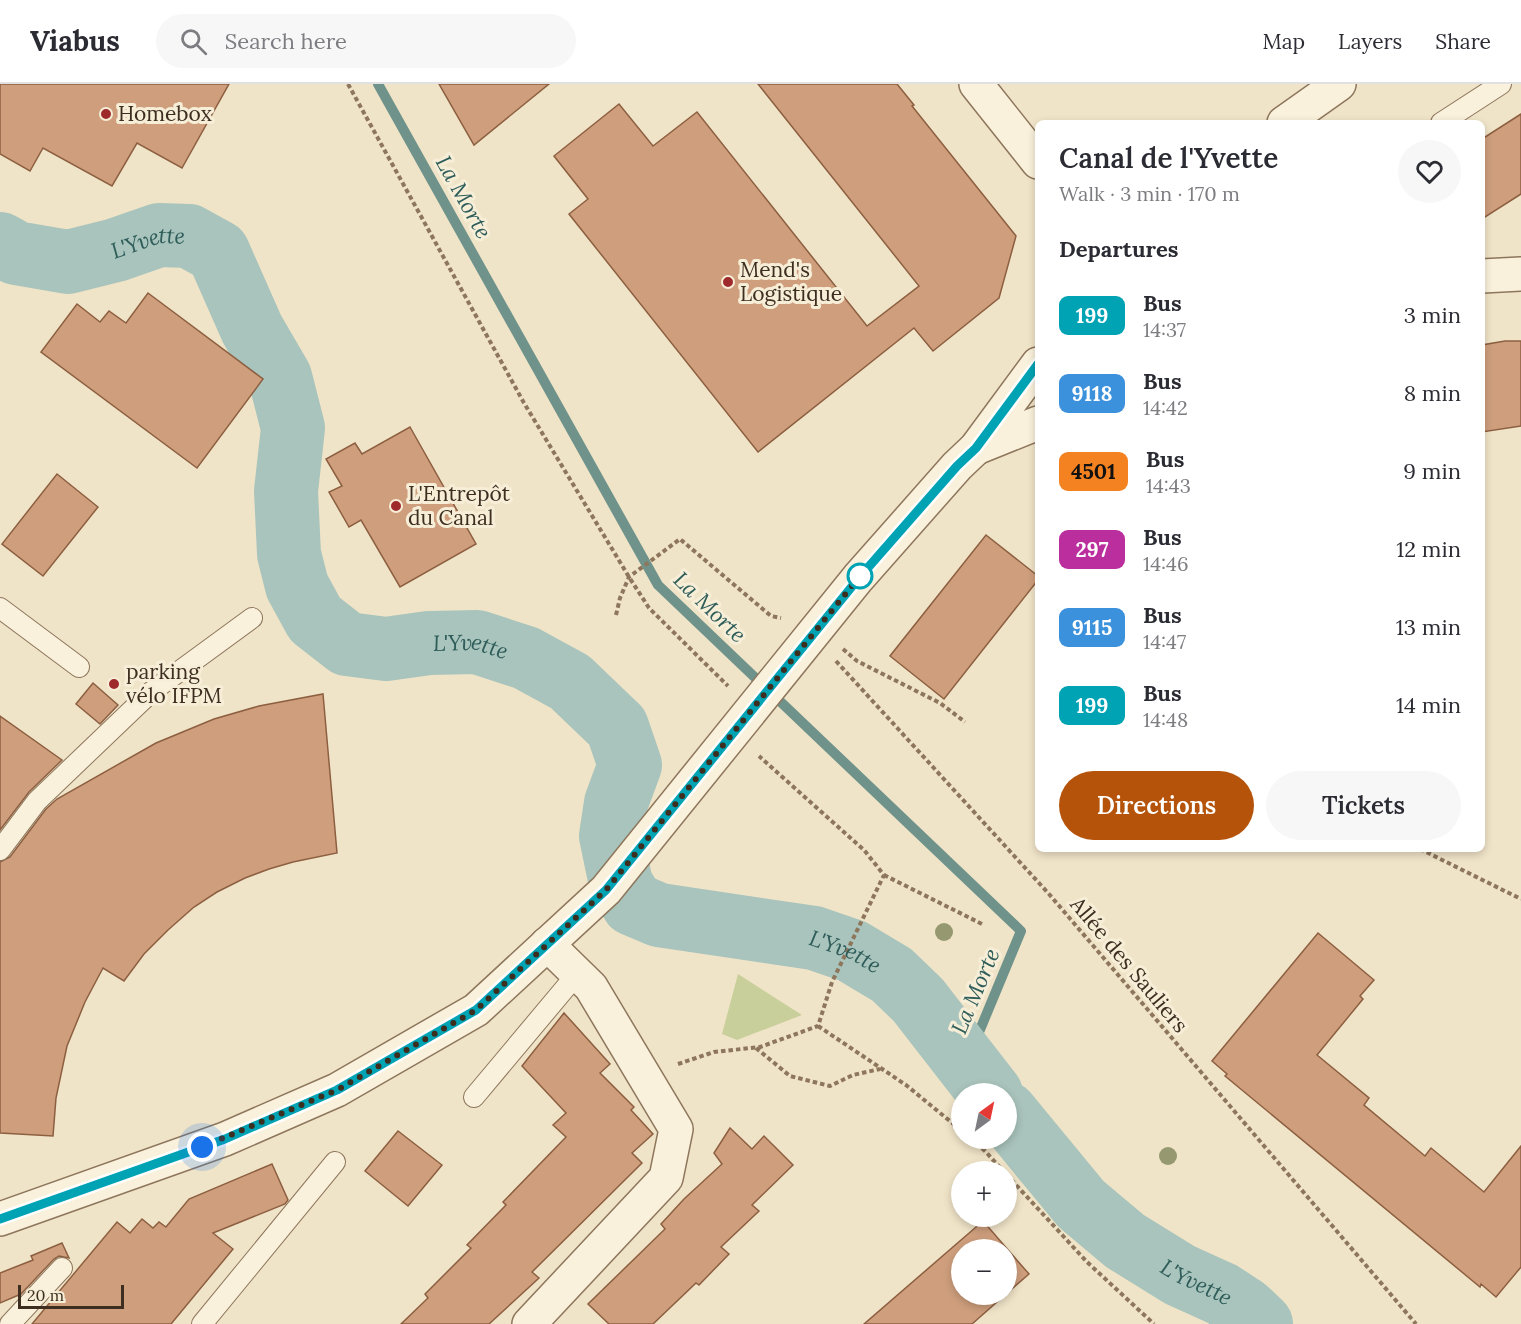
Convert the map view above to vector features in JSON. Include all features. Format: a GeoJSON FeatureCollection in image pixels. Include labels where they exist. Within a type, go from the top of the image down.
{"type":"FeatureCollection","features":[{"type":"Feature","properties":{"kind":"street"},"geometry":{"type":"LineString","coordinates":[[976,84],[1035,158]]}},
{"type":"Feature","properties":{"kind":"street"},"geometry":{"type":"LineString","coordinates":[[1288,120],[1339,84]]}},
{"type":"Feature","properties":{"kind":"street"},"geometry":{"type":"LineString","coordinates":[[1485,276],[1521,274]]}},
{"type":"Feature","properties":{"kind":"street"},"geometry":{"type":"LineString","coordinates":[[0,1219],[225,1139],[337,1090],[476,1010],[606,890],[873,561],[957,466],[976,448],[1035,368]]}},
{"type":"Feature","properties":{"kind":"street"},"geometry":{"type":"LineString","coordinates":[[976,448],[1035,424]]}},
{"type":"Feature","properties":{"kind":"street"},"geometry":{"type":"LineString","coordinates":[[528,1324],[666,1178],[676,1129],[591,987],[547,944]]}},
{"type":"Feature","properties":{"kind":"lane"},"geometry":{"type":"LineString","coordinates":[[1446,120],[1502,84]]}},
{"type":"Feature","properties":{"kind":"lane"},"geometry":{"type":"LineString","coordinates":[[0,608],[79,667]]}},
{"type":"Feature","properties":{"kind":"lane"},"geometry":{"type":"LineString","coordinates":[[0,850],[37,801],[151,692],[252,618]]}},
{"type":"Feature","properties":{"kind":"lane"},"geometry":{"type":"LineString","coordinates":[[474,1097],[577,974]]}},
{"type":"Feature","properties":{"kind":"lane"},"geometry":{"type":"LineString","coordinates":[[201,1324],[335,1162]]}},
{"type":"Feature","properties":{"kind":"lane"},"geometry":{"type":"LineString","coordinates":[[10,1324],[62,1268]]}},
{"type":"Feature","properties":{"kind":"path"},"geometry":{"type":"LineString","coordinates":[[348,84],[524,404],[649,608],[716,672],[742,722],[864,850],[884,875],[984,925]]}},
{"type":"Feature","properties":{"kind":"path"},"geometry":{"type":"LineString","coordinates":[[616,615],[629,577],[680,539],[771,616],[818,628],[857,661],[940,703],[964,722]]}},
{"type":"Feature","properties":{"kind":"path","name":"Allée des Sauliers"},"geometry":{"type":"LineString","coordinates":[[818,628],[828,652],[1049,894],[1416,1324]]}},
{"type":"Feature","properties":{"kind":"path"},"geometry":{"type":"LineString","coordinates":[[1426,852],[1521,899]]}},
{"type":"Feature","properties":{"kind":"path"},"geometry":{"type":"LineString","coordinates":[[818,1026],[832,982],[884,875]]}},
{"type":"Feature","properties":{"kind":"path"},"geometry":{"type":"LineString","coordinates":[[642,1072],[714,1052],[756,1048],[818,1026]]}},
{"type":"Feature","properties":{"kind":"path"},"geometry":{"type":"LineString","coordinates":[[818,1026],[906,1085],[951,1122]]}},
{"type":"Feature","properties":{"kind":"path"},"geometry":{"type":"LineString","coordinates":[[756,1048],[790,1076],[830,1086],[854,1075],[880,1069]]}},
{"type":"Feature","properties":{"kind":"path"},"geometry":{"type":"LineString","coordinates":[[983,1149],[995,1161]]}},
{"type":"Feature","properties":{"kind":"path"},"geometry":{"type":"LineString","coordinates":[[1017,1185],[1087,1262],[1154,1324]]}},
{"type":"Feature","properties":{"kind":"green space"},"geometry":{"type":"Polygon","coordinates":[[[738,974],[802,1015],[737,1040],[722,1034],[738,974]]]}},
{"type":"Feature","properties":{"kind":"building","name":"Homebox"},"geometry":{"type":"Polygon","coordinates":[[[0,84],[229,84],[182,168],[137,143],[112,186],[43,148],[30,171],[0,154],[0,84]]]}},
{"type":"Feature","properties":{"kind":"building"},"geometry":{"type":"Polygon","coordinates":[[[439,84],[549,84],[474,145],[439,84]]]}},
{"type":"Feature","properties":{"kind":"building","name":"Mend's Logistique"},"geometry":{"type":"Polygon","coordinates":[[[758,84],[897,84],[1016,236],[999,298],[933,351],[914,328],[758,452],[569,214],[588,199],[554,156],[619,104],[653,146],[697,112],[867,326],[919,286],[758,84]]]}},
{"type":"Feature","properties":{"kind":"building"},"geometry":{"type":"Polygon","coordinates":[[[1521,114],[1521,194],[1485,217],[1485,137],[1521,114]]]}},
{"type":"Feature","properties":{"kind":"building"},"geometry":{"type":"Polygon","coordinates":[[[148,293],[263,379],[197,468],[41,352],[77,304],[100,322],[109,311],[126,323],[148,293]]]}},
{"type":"Feature","properties":{"kind":"building"},"geometry":{"type":"Polygon","coordinates":[[[1521,341],[1521,426],[1485,432],[1485,344],[1521,341]]]}},
{"type":"Feature","properties":{"kind":"building","name":"L'Entrepôt du Canal"},"geometry":{"type":"Polygon","coordinates":[[[410,427],[476,544],[400,587],[361,520],[349,527],[329,492],[342,486],[326,459],[355,443],[362,454],[410,427]]]}},
{"type":"Feature","properties":{"kind":"building"},"geometry":{"type":"Polygon","coordinates":[[[57,474],[98,507],[43,576],[2,544],[57,474]]]}},
{"type":"Feature","properties":{"kind":"building"},"geometry":{"type":"Polygon","coordinates":[[[986,535],[1035,574],[1035,584],[944,699],[890,656],[986,535]]]}},
{"type":"Feature","properties":{"kind":"building"},"geometry":{"type":"Polygon","coordinates":[[[93,683],[118,705],[100,724],[76,704],[93,683]]]}},
{"type":"Feature","properties":{"kind":"building"},"geometry":{"type":"Polygon","coordinates":[[[323,694],[337,853],[269,869],[217,892],[194,907],[168,930],[144,954],[124,981],[103,968],[85,1002],[67,1046],[56,1098],[53,1136],[0,1133],[0,862],[10,857],[46,809],[57,799],[156,743],[214,719],[259,706],[323,694]]]}},
{"type":"Feature","properties":{"kind":"building"},"geometry":{"type":"Polygon","coordinates":[[[0,716],[62,760],[29,792],[0,830],[0,716]]]}},
{"type":"Feature","properties":{"kind":"building"},"geometry":{"type":"Polygon","coordinates":[[[1318,933],[1374,980],[1360,996],[1363,999],[1317,1055],[1369,1098],[1364,1105],[1425,1156],[1431,1148],[1484,1192],[1521,1146],[1521,1267],[1496,1297],[1481,1284],[1480,1287],[1225,1076],[1227,1074],[1212,1061],[1318,933]]]}},
{"type":"Feature","properties":{"kind":"building"},"geometry":{"type":"Polygon","coordinates":[[[564,1013],[610,1064],[600,1073],[634,1107],[631,1110],[653,1134],[632,1153],[642,1163],[532,1272],[539,1278],[489,1324],[401,1324],[428,1298],[425,1294],[471,1248],[467,1245],[506,1205],[503,1202],[566,1137],[553,1125],[566,1113],[522,1066],[564,1013]]]}},
{"type":"Feature","properties":{"kind":"building"},"geometry":{"type":"Polygon","coordinates":[[[730,1128],[752,1149],[764,1136],[793,1165],[752,1205],[759,1211],[721,1247],[729,1254],[699,1285],[696,1283],[653,1324],[609,1324],[588,1304],[665,1229],[661,1224],[722,1164],[714,1153],[730,1128]]]}},
{"type":"Feature","properties":{"kind":"building"},"geometry":{"type":"Polygon","coordinates":[[[398,1131],[442,1165],[408,1206],[365,1171],[398,1131]]]}},
{"type":"Feature","properties":{"kind":"building"},"geometry":{"type":"Polygon","coordinates":[[[272,1164],[288,1200],[285,1204],[213,1233],[233,1249],[171,1324],[32,1324],[117,1222],[130,1233],[142,1219],[153,1228],[159,1222],[166,1227],[189,1199],[272,1164]]]}},
{"type":"Feature","properties":{"kind":"building"},"geometry":{"type":"Polygon","coordinates":[[[976,1227],[988,1227],[999,1239],[962,1239],[976,1227]]]}},
{"type":"Feature","properties":{"kind":"building"},"geometry":{"type":"Polygon","coordinates":[[[62,1243],[69,1258],[59,1256],[54,1259],[21,1294],[0,1303],[0,1273],[33,1260],[31,1256],[62,1243]]]}},
{"type":"Feature","properties":{"kind":"building"},"geometry":{"type":"Polygon","coordinates":[[[951,1249],[951,1305],[994,1305],[972,1324],[864,1324],[951,1249]]]}},
{"type":"Feature","properties":{"kind":"building"},"geometry":{"type":"Polygon","coordinates":[[[1017,1260],[1029,1274],[1017,1285],[1017,1260]]]}},
{"type":"Feature","properties":{"kind":"waterway","name":"La Morte"},"geometry":{"type":"LineString","coordinates":[[378,84],[658,585],[1021,931],[967,1061]]}},
{"type":"Feature","properties":{"kind":"waterway","name":"L'Yvette"},"geometry":{"type":"LineString","coordinates":[[0,244],[16,253],[68,262],[116,250],[159,235],[189,236],[218,252],[252,329],[280,377],[293,428],[286,491],[289,554],[297,586],[315,619],[347,644],[386,649],[429,643],[477,642],[526,658],[570,682],[617,727],[630,765],[616,803],[611,836],[621,884],[633,904],[659,915],[814,938],[852,951],[892,975],[918,1000],[982,1083]]}},
{"type":"Feature","properties":{"kind":"waterway","name":"L'Yvette"},"geometry":{"type":"LineString","coordinates":[[1017,1126],[1081,1204],[1125,1241],[1180,1275],[1222,1294],[1245,1309],[1261,1324]]}},
{"type":"Feature","properties":{"kind":"bus line","name":"199"},"geometry":{"type":"LineString","coordinates":[[0,1219],[225,1139],[337,1090],[476,1010],[606,890],[858,579],[957,466],[976,448],[1035,368]]}},
{"type":"Feature","properties":{"kind":"place","name":"Homebox"},"geometry":{"type":"Point","coordinates":[106,114]}},
{"type":"Feature","properties":{"kind":"place","name":"Mend's Logistique"},"geometry":{"type":"Point","coordinates":[728,282]}},
{"type":"Feature","properties":{"kind":"place","name":"L'Entrepôt du Canal"},"geometry":{"type":"Point","coordinates":[396,506]}},
{"type":"Feature","properties":{"kind":"place","name":"parking vélo IFPM"},"geometry":{"type":"Point","coordinates":[114,684]}},
{"type":"Feature","properties":{"kind":"route"},"geometry":{"type":"LineString","coordinates":[[202,1147],[337,1090],[476,1010],[606,890],[860,576]]}}]}
